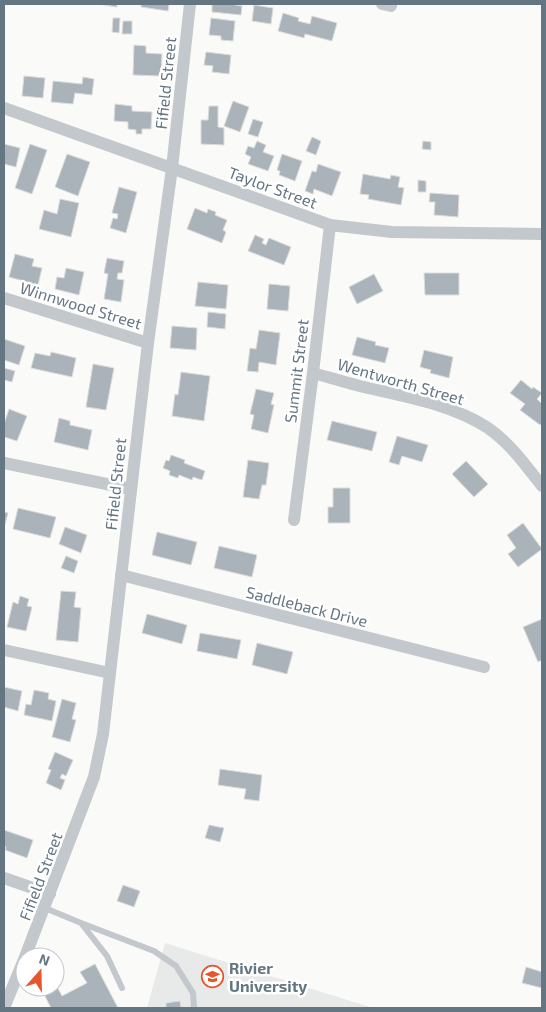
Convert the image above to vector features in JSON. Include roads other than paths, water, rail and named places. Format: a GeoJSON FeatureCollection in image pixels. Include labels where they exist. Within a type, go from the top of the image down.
{"type":"FeatureCollection","features":[{"type":"Feature","properties":{"kind":"street","name":"Fifield Street"},"geometry":{"type":"LineString","coordinates":[[29,947],[94,777],[103,734],[148,343],[172,168],[190,4]]}},
{"type":"Feature","properties":{"kind":"street","name":"Taylor Street"},"geometry":{"type":"LineString","coordinates":[[4,108],[330,225],[392,232],[542,234]]}},
{"type":"Feature","properties":{"kind":"street","name":"Summit Street"},"geometry":{"type":"LineString","coordinates":[[294,520],[330,225]]}},
{"type":"Feature","properties":{"kind":"street","name":"Winnwood Street"},"geometry":{"type":"LineString","coordinates":[[4,298],[148,343]]}},
{"type":"Feature","properties":{"kind":"street","name":"Wentworth Street"},"geometry":{"type":"LineString","coordinates":[[313,373],[410,398],[458,413],[473,420],[488,428],[501,439],[542,486]]}},
{"type":"Feature","properties":{"kind":"street"},"geometry":{"type":"LineString","coordinates":[[4,463],[131,489]]}},
{"type":"Feature","properties":{"kind":"street","name":"Saddleback Drive"},"geometry":{"type":"LineString","coordinates":[[121,575],[484,667]]}},
{"type":"Feature","properties":{"kind":"street"},"geometry":{"type":"LineString","coordinates":[[4,650],[110,673]]}},
{"type":"Feature","properties":{"kind":"street"},"geometry":{"type":"LineString","coordinates":[[4,878],[50,894]]}},
{"type":"Feature","properties":{"kind":"street","name":"Fifield Street"},"geometry":{"type":"LineString","coordinates":[[4,1008],[15,981]]}},
{"type":"Feature","properties":{"kind":"lane"},"geometry":{"type":"LineString","coordinates":[[45,908],[154,951],[176,966],[193,993],[194,1008]]}},
{"type":"Feature","properties":{"kind":"lane"},"geometry":{"type":"LineString","coordinates":[[81,923],[108,956],[122,988]]}},
{"type":"Feature","properties":{"kind":"place","name":"Rivier University"},"geometry":{"type":"Point","coordinates":[213,976]}}]}
